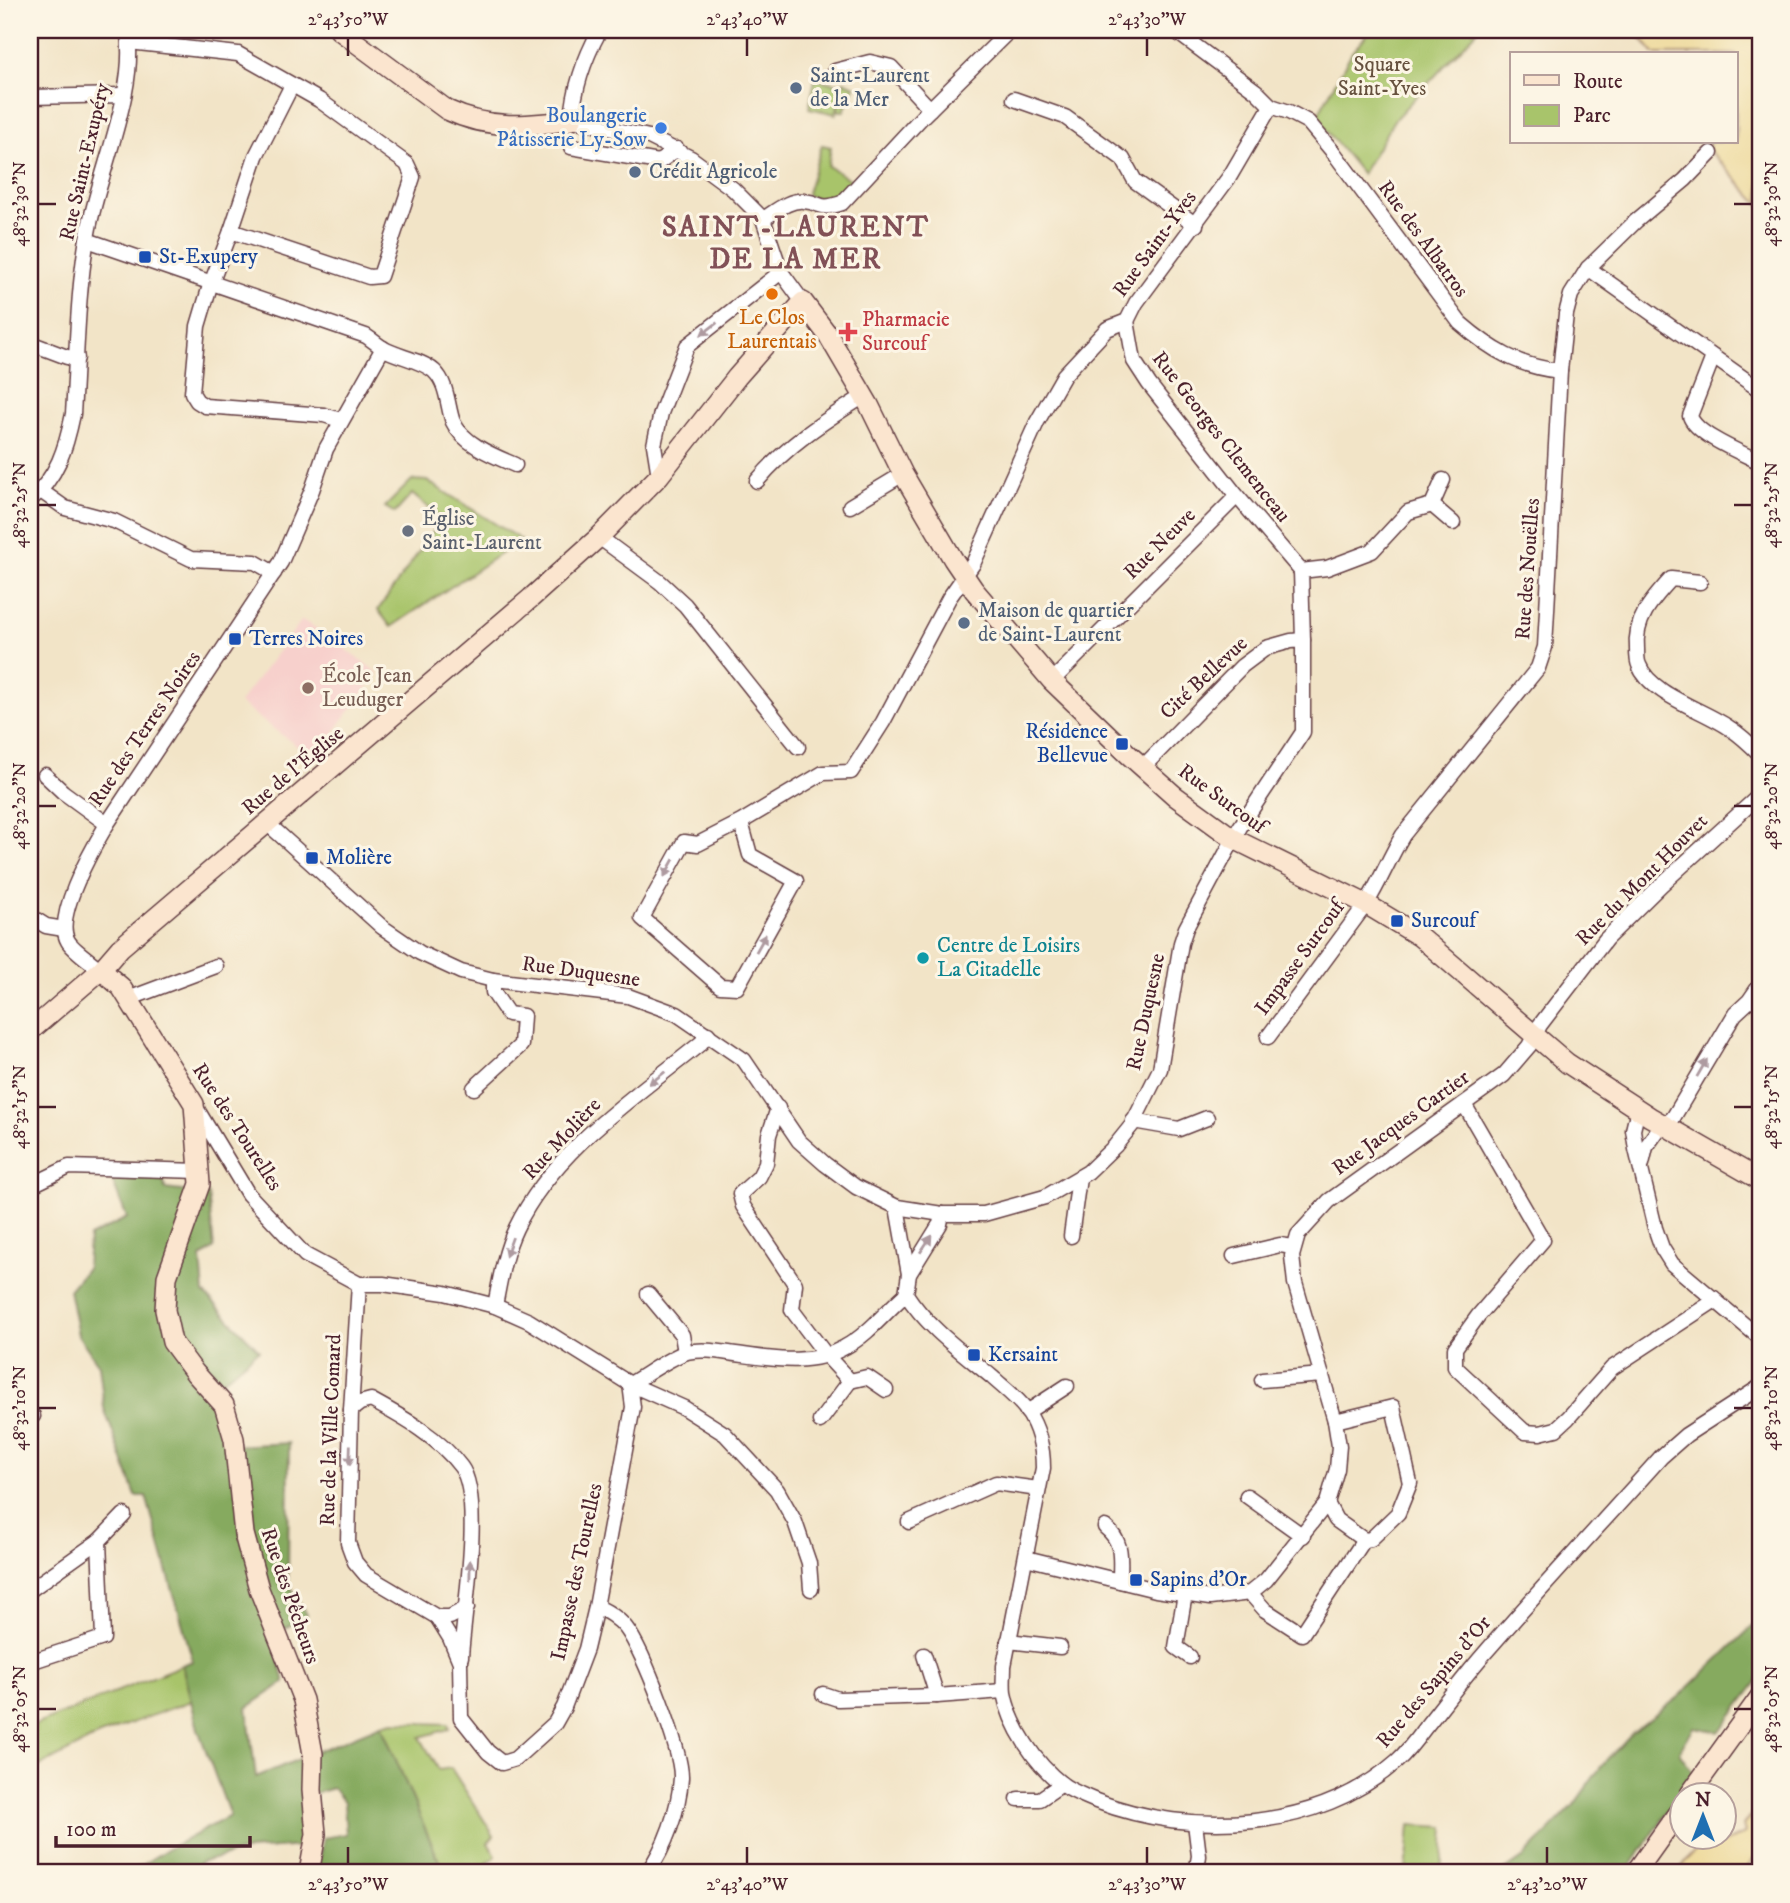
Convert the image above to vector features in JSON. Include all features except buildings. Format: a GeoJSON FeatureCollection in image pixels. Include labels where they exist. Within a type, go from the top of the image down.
{"type":"FeatureCollection","features":[{"type":"Feature","properties":{"kind":"street"},"geometry":{"type":"LineString","coordinates":[[339,30],[447,110],[465,119],[498,126],[525,127],[572,120],[636,133],[677,149],[733,189],[763,219],[781,272],[803,302]]}},
{"type":"Feature","properties":{"kind":"street"},"geometry":{"type":"LineString","coordinates":[[572,120],[575,90],[586,54],[600,30]]}},
{"type":"Feature","properties":{"kind":"street"},"geometry":{"type":"LineString","coordinates":[[763,219],[788,204],[804,201],[826,208],[842,203],[930,109],[1010,30]]}},
{"type":"Feature","properties":{"kind":"street"},"geometry":{"type":"LineString","coordinates":[[1174,30],[1256,91],[1270,106]]}},
{"type":"Feature","properties":{"kind":"street"},"geometry":{"type":"LineString","coordinates":[[128,36],[238,54],[319,100],[407,164],[413,177],[380,276],[369,277],[231,231]]}},
{"type":"Feature","properties":{"kind":"street","name":"Rue Saint-Exupéry"},"geometry":{"type":"LineString","coordinates":[[30,500],[41,491],[55,472],[68,440],[73,414],[87,240],[124,95],[128,36]]}},
{"type":"Feature","properties":{"kind":"street"},"geometry":{"type":"LineString","coordinates":[[835,71],[870,62],[891,67],[930,109]]}},
{"type":"Feature","properties":{"kind":"street"},"geometry":{"type":"LineString","coordinates":[[292,85],[256,156],[212,281],[198,326],[192,393],[197,401],[205,406],[324,415],[340,420]]}},
{"type":"Feature","properties":{"kind":"street"},"geometry":{"type":"LineString","coordinates":[[30,97],[124,95]]}},
{"type":"Feature","properties":{"kind":"street"},"geometry":{"type":"LineString","coordinates":[[1014,99],[1065,117],[1122,159],[1135,181],[1196,225]]}},
{"type":"Feature","properties":{"kind":"street","name":"Rue Saint-Yves"},"geometry":{"type":"LineString","coordinates":[[741,822],[823,773],[851,772],[883,722],[949,598],[973,564],[1037,422],[1064,375],[1107,330],[1127,321],[1136,303],[1230,176],[1270,106]]}},
{"type":"Feature","properties":{"kind":"street","name":"Rue des Albatros"},"geometry":{"type":"LineString","coordinates":[[1270,106],[1308,122],[1460,323],[1503,356],[1521,363],[1560,371]]}},
{"type":"Feature","properties":{"kind":"street"},"geometry":{"type":"LineString","coordinates":[[571,147],[659,162],[677,149]]}},
{"type":"Feature","properties":{"kind":"street","name":"Rue des Nouëlles"},"geometry":{"type":"LineString","coordinates":[[1366,904],[1403,835],[1538,668],[1545,647],[1560,371],[1566,314],[1571,295],[1588,268],[1711,153]]}},
{"type":"Feature","properties":{"kind":"street"},"geometry":{"type":"LineString","coordinates":[[87,240],[366,335],[383,348],[435,372],[444,387],[454,424],[465,437],[492,455],[515,465]]}},
{"type":"Feature","properties":{"kind":"street"},"geometry":{"type":"LineString","coordinates":[[1588,268],[1760,390]]}},
{"type":"Feature","properties":{"kind":"street"},"geometry":{"type":"LineString","coordinates":[[659,476],[654,444],[656,434],[661,413],[687,346],[781,272]]}},
{"type":"Feature","properties":{"kind":"street","name":"Rue Surcouf"},"geometry":{"type":"LineString","coordinates":[[803,302],[828,335],[864,396],[903,474],[974,590],[1052,681],[1175,796],[1234,839],[1366,904],[1419,936],[1567,1063],[1638,1109],[1760,1180]]}},
{"type":"Feature","properties":{"kind":"street","name":"Rue de l'Église"},"geometry":{"type":"LineString","coordinates":[[30,1031],[101,970],[120,948],[599,537],[659,476],[737,377],[803,302]]}},
{"type":"Feature","properties":{"kind":"street","name":"Rue Georges Clemenceau"},"geometry":{"type":"LineString","coordinates":[[1127,321],[1134,361],[1237,495],[1301,570]]}},
{"type":"Feature","properties":{"kind":"street"},"geometry":{"type":"LineString","coordinates":[[30,343],[77,358]]}},
{"type":"Feature","properties":{"kind":"street","name":"Rue des Terres Noires"},"geometry":{"type":"LineString","coordinates":[[64,929],[82,868],[107,824],[277,568],[312,490],[326,449],[383,348]]}},
{"type":"Feature","properties":{"kind":"street"},"geometry":{"type":"LineString","coordinates":[[1713,357],[1690,415],[1692,423],[1760,462]]}},
{"type":"Feature","properties":{"kind":"street"},"geometry":{"type":"LineString","coordinates":[[757,481],[775,459],[809,430],[864,396]]}},
{"type":"Feature","properties":{"kind":"street"},"geometry":{"type":"LineString","coordinates":[[850,506],[903,474]]}},
{"type":"Feature","properties":{"kind":"street"},"geometry":{"type":"LineString","coordinates":[[1234,839],[1303,732],[1301,570],[1327,568],[1372,551],[1408,512],[1432,505],[1443,480]]}},
{"type":"Feature","properties":{"kind":"street"},"geometry":{"type":"LineString","coordinates":[[41,491],[65,508],[114,521],[191,559],[255,562],[277,568]]}},
{"type":"Feature","properties":{"kind":"street","name":"Rue Neuve"},"geometry":{"type":"LineString","coordinates":[[1052,681],[1237,495]]}},
{"type":"Feature","properties":{"kind":"street"},"geometry":{"type":"LineString","coordinates":[[1432,505],[1453,523]]}},
{"type":"Feature","properties":{"kind":"street"},"geometry":{"type":"LineString","coordinates":[[599,537],[660,582],[685,605],[798,747]]}},
{"type":"Feature","properties":{"kind":"street"},"geometry":{"type":"LineString","coordinates":[[1700,582],[1671,579],[1648,604],[1639,623],[1636,644],[1639,665],[1648,679],[1662,690],[1731,728],[1760,754]]}},
{"type":"Feature","properties":{"kind":"street","name":"Cité Bellevue"},"geometry":{"type":"LineString","coordinates":[[1144,766],[1242,666],[1266,648],[1291,640],[1303,640]]}},
{"type":"Feature","properties":{"kind":"street"},"geometry":{"type":"LineString","coordinates":[[45,775],[63,792],[107,824]]}},
{"type":"Feature","properties":{"kind":"street","name":"Rue du Mont Houvet"},"geometry":{"type":"LineString","coordinates":[[1535,1035],[1606,939],[1760,795]]}},
{"type":"Feature","properties":{"kind":"street"},"geometry":{"type":"LineString","coordinates":[[741,822],[750,855],[796,880],[737,986],[720,986],[642,918],[684,842],[698,844],[741,822]]}},
{"type":"Feature","properties":{"kind":"street","name":"Rue Duquesne"},"geometry":{"type":"LineString","coordinates":[[267,823],[382,927],[420,953],[461,972],[493,980],[628,996],[677,1014],[744,1060],[799,1141],[825,1164],[856,1187],[897,1208],[942,1214],[984,1214],[1045,1198],[1079,1178],[1115,1146],[1133,1121],[1160,1069],[1181,943],[1186,928],[1234,839]]}},
{"type":"Feature","properties":{"kind":"street","name":"Impasse Surcouf"},"geometry":{"type":"LineString","coordinates":[[1268,1037],[1366,904]]}},
{"type":"Feature","properties":{"kind":"street"},"geometry":{"type":"LineString","coordinates":[[30,916],[46,926],[64,929],[68,942],[101,970]]}},
{"type":"Feature","properties":{"kind":"street"},"geometry":{"type":"LineString","coordinates":[[128,999],[216,966]]}},
{"type":"Feature","properties":{"kind":"street","name":"Rue des Tourelles"},"geometry":{"type":"LineString","coordinates":[[101,970],[121,987],[248,1194],[305,1255],[359,1284],[383,1284],[445,1293],[495,1306],[529,1321],[631,1384],[684,1408],[725,1434],[777,1490],[795,1522],[809,1563],[811,1588]]}},
{"type":"Feature","properties":{"kind":"street","name":"Rue Duquesne"},"geometry":{"type":"LineString","coordinates":[[474,1088],[522,1045],[523,1016],[508,1014],[493,992],[493,980]]}},
{"type":"Feature","properties":{"kind":"street"},"geometry":{"type":"LineString","coordinates":[[1642,1165],[1646,1147],[1658,1130],[1673,1118],[1735,1014],[1755,1003],[1760,985]]}},
{"type":"Feature","properties":{"kind":"street","name":"Rue Molière"},"geometry":{"type":"LineString","coordinates":[[495,1306],[505,1256],[516,1228],[545,1183],[613,1113],[701,1043],[708,1034]]}},
{"type":"Feature","properties":{"kind":"street","name":"Rue Jacques Cartier"},"geometry":{"type":"LineString","coordinates":[[1293,1247],[1307,1223],[1329,1201],[1504,1074],[1529,1046],[1535,1035]]}},
{"type":"Feature","properties":{"kind":"street","name":"Rue des Pêcheurs"},"geometry":{"type":"LineString","coordinates":[[194,1104],[200,1184],[167,1277],[165,1310],[172,1342],[224,1405],[234,1439],[244,1534],[260,1589],[303,1700],[313,1754],[312,1790],[316,1834],[309,1873]]}},
{"type":"Feature","properties":{"kind":"street"},"geometry":{"type":"LineString","coordinates":[[1464,1104],[1543,1240],[1455,1348],[1455,1367],[1525,1432],[1540,1433],[1556,1429],[1612,1368],[1711,1303],[1714,1298]]}},
{"type":"Feature","properties":{"kind":"street"},"geometry":{"type":"LineString","coordinates":[[778,1108],[769,1135],[766,1163],[742,1200],[795,1284],[792,1310],[826,1355],[850,1381]]}},
{"type":"Feature","properties":{"kind":"street"},"geometry":{"type":"LineString","coordinates":[[1638,1109],[1633,1130],[1662,1248],[1672,1264],[1760,1338]]}},
{"type":"Feature","properties":{"kind":"street"},"geometry":{"type":"LineString","coordinates":[[1133,1121],[1179,1129],[1207,1118]]}},
{"type":"Feature","properties":{"kind":"street"},"geometry":{"type":"LineString","coordinates":[[30,1186],[69,1167],[199,1171]]}},
{"type":"Feature","properties":{"kind":"street"},"geometry":{"type":"LineString","coordinates":[[1071,1237],[1079,1178]]}},
{"type":"Feature","properties":{"kind":"street"},"geometry":{"type":"LineString","coordinates":[[631,1384],[685,1352],[707,1350],[787,1361],[807,1360],[845,1348],[906,1294],[909,1274],[897,1208]]}},
{"type":"Feature","properties":{"kind":"street"},"geometry":{"type":"LineString","coordinates":[[909,1274],[940,1224],[942,1214]]}},
{"type":"Feature","properties":{"kind":"street"},"geometry":{"type":"LineString","coordinates":[[1026,1558],[1120,1581],[1210,1598],[1250,1593],[1266,1580],[1327,1503],[1337,1469],[1339,1446],[1335,1421],[1295,1283],[1293,1247],[1280,1245],[1234,1256]]}},
{"type":"Feature","properties":{"kind":"street","name":"Rue de la Ville Comard"},"geometry":{"type":"LineString","coordinates":[[359,1284],[351,1410],[348,1544],[355,1562],[366,1575],[437,1617]]}},
{"type":"Feature","properties":{"kind":"street"},"geometry":{"type":"LineString","coordinates":[[648,1294],[682,1335],[685,1352]]}},
{"type":"Feature","properties":{"kind":"street","name":"Rue des Sapins d'Or"},"geometry":{"type":"LineString","coordinates":[[906,1294],[918,1313],[1012,1394],[1027,1412],[1043,1449],[1043,1468],[1004,1666],[1003,1691],[1010,1716],[1041,1763],[1062,1784],[1101,1803],[1195,1823],[1246,1823],[1312,1810],[1356,1791],[1398,1761],[1482,1656],[1661,1457],[1686,1436],[1760,1387]]}},
{"type":"Feature","properties":{"kind":"street"},"geometry":{"type":"LineString","coordinates":[[354,1362],[360,1385],[371,1400],[429,1436],[463,1468],[471,1495],[469,1581],[460,1662]]}},
{"type":"Feature","properties":{"kind":"street"},"geometry":{"type":"LineString","coordinates":[[1262,1380],[1322,1376]]}},
{"type":"Feature","properties":{"kind":"street"},"geometry":{"type":"LineString","coordinates":[[820,1421],[850,1381],[867,1377],[886,1390]]}},
{"type":"Feature","properties":{"kind":"street","name":"Impasse des Tourelles"},"geometry":{"type":"LineString","coordinates":[[460,1662],[461,1718],[488,1752],[502,1763],[515,1759],[555,1723],[564,1707],[586,1649],[596,1606],[633,1407],[631,1384]]}},
{"type":"Feature","properties":{"kind":"street"},"geometry":{"type":"LineString","coordinates":[[1027,1412],[1067,1386]]}},
{"type":"Feature","properties":{"kind":"street"},"geometry":{"type":"LineString","coordinates":[[351,1410],[360,1403],[371,1400]]}},
{"type":"Feature","properties":{"kind":"street"},"geometry":{"type":"LineString","coordinates":[[1327,1503],[1336,1520],[1364,1540],[1371,1539],[1398,1513],[1410,1483],[1393,1407],[1335,1421]]}},
{"type":"Feature","properties":{"kind":"street"},"geometry":{"type":"LineString","coordinates":[[909,1522],[996,1483],[1038,1489]]}},
{"type":"Feature","properties":{"kind":"street"},"geometry":{"type":"LineString","coordinates":[[1247,1496],[1303,1536]]}},
{"type":"Feature","properties":{"kind":"street"},"geometry":{"type":"LineString","coordinates":[[30,1590],[99,1541],[124,1515]]}},
{"type":"Feature","properties":{"kind":"street"},"geometry":{"type":"LineString","coordinates":[[1105,1527],[1116,1536],[1120,1552],[1120,1581]]}},
{"type":"Feature","properties":{"kind":"street"},"geometry":{"type":"LineString","coordinates":[[1250,1593],[1265,1610],[1302,1634],[1364,1540]]}},
{"type":"Feature","properties":{"kind":"street"},"geometry":{"type":"LineString","coordinates":[[30,1662],[103,1638],[99,1541]]}},
{"type":"Feature","properties":{"kind":"street"},"geometry":{"type":"LineString","coordinates":[[1185,1594],[1176,1647],[1190,1657]]}},
{"type":"Feature","properties":{"kind":"street"},"geometry":{"type":"LineString","coordinates":[[596,1606],[624,1626],[637,1645],[679,1755],[679,1794],[670,1826],[655,1861],[646,1873]]}},
{"type":"Feature","properties":{"kind":"street"},"geometry":{"type":"LineString","coordinates":[[437,1617],[450,1617],[467,1608]]}},
{"type":"Feature","properties":{"kind":"street"},"geometry":{"type":"LineString","coordinates":[[437,1617],[460,1662]]}},
{"type":"Feature","properties":{"kind":"street"},"geometry":{"type":"LineString","coordinates":[[1008,1641],[1060,1647]]}},
{"type":"Feature","properties":{"kind":"street"},"geometry":{"type":"LineString","coordinates":[[924,1655],[937,1696]]}},
{"type":"Feature","properties":{"kind":"street"},"geometry":{"type":"LineString","coordinates":[[823,1694],[838,1699],[1003,1691]]}},
{"type":"Feature","properties":{"kind":"street"},"geometry":{"type":"LineString","coordinates":[[1700,1780],[1760,1697]]}},
{"type":"Feature","properties":{"kind":"street"},"geometry":{"type":"LineString","coordinates":[[1018,1799],[1040,1799],[1062,1784]]}},
{"type":"Feature","properties":{"kind":"street"},"geometry":{"type":"LineString","coordinates":[[1195,1823],[1199,1856],[1196,1873]]}},
{"type":"Feature","properties":{"kind":"street"},"geometry":{"type":"LineString","coordinates":[[1635,1873],[1668,1826]]}},
{"type":"Feature","properties":{"kind":"shaded area","name":"École Jean Leuduger"},"geometry":{"type":"Polygon","coordinates":[[[302,620],[378,673],[314,759],[239,703],[302,620]]]}},
{"type":"Feature","properties":{"kind":"green space","name":"Square Saint-Yves"},"geometry":{"type":"Polygon","coordinates":[[[1371,30],[1478,30],[1394,120],[1362,174],[1316,118],[1352,52],[1371,30]]]}},
{"type":"Feature","properties":{"kind":"green space"},"geometry":{"type":"Polygon","coordinates":[[[815,79],[842,85],[844,81],[855,86],[844,111],[838,111],[840,97],[836,114],[809,108],[815,79]]]}},
{"type":"Feature","properties":{"kind":"green space"},"geometry":{"type":"Polygon","coordinates":[[[822,145],[831,147],[828,166],[851,180],[841,192],[828,198],[808,196],[807,193],[822,145]]]}},
{"type":"Feature","properties":{"kind":"green space"},"geometry":{"type":"Polygon","coordinates":[[[412,480],[427,481],[521,540],[391,627],[378,610],[442,519],[412,494],[395,513],[385,507],[412,480]]]}},
{"type":"Feature","properties":{"kind":"green space"},"geometry":{"type":"Polygon","coordinates":[[[110,1175],[163,1176],[165,1189],[208,1194],[214,1248],[201,1258],[204,1293],[259,1350],[205,1395],[217,1411],[228,1446],[289,1443],[288,1582],[307,1615],[272,1636],[285,1682],[247,1708],[256,1777],[381,1725],[444,1873],[317,1873],[323,1838],[346,1834],[344,1802],[333,1788],[305,1796],[302,1846],[249,1850],[202,1862],[188,1873],[129,1873],[230,1816],[198,1729],[182,1665],[193,1661],[146,1496],[136,1496],[104,1408],[99,1365],[78,1335],[69,1290],[87,1268],[89,1237],[127,1218],[110,1175]]]}},
{"type":"Feature","properties":{"kind":"green space"},"geometry":{"type":"Polygon","coordinates":[[[1760,1619],[1760,1678],[1719,1732],[1694,1727],[1679,1752],[1694,1773],[1689,1780],[1668,1780],[1668,1811],[1626,1873],[1501,1873],[1524,1857],[1573,1806],[1600,1768],[1632,1733],[1680,1696],[1760,1619]]]}},
{"type":"Feature","properties":{"kind":"green space"},"geometry":{"type":"Polygon","coordinates":[[[182,1665],[191,1701],[100,1735],[30,1771],[30,1727],[182,1665]]]}},
{"type":"Feature","properties":{"kind":"green space"},"geometry":{"type":"Polygon","coordinates":[[[393,1722],[448,1724],[449,1729],[420,1737],[439,1770],[451,1768],[494,1836],[488,1843],[496,1856],[476,1873],[444,1873],[381,1725],[393,1722]]]}},
{"type":"Feature","properties":{"kind":"green space"},"geometry":{"type":"Polygon","coordinates":[[[1410,1825],[1445,1827],[1442,1873],[1406,1873],[1410,1825]]]}},
{"type":"Feature","properties":{"kind":"sand"},"geometry":{"type":"Polygon","coordinates":[[[1634,30],[1760,30],[1760,205],[1708,149],[1709,144],[1738,144],[1738,52],[1652,52],[1634,30]]]}},
{"type":"Feature","properties":{"kind":"sand"},"geometry":{"type":"Polygon","coordinates":[[[1760,1805],[1760,1850],[1743,1873],[1677,1873],[1695,1850],[1738,1850],[1738,1837],[1745,1834],[1743,1825],[1760,1805]]]}},
{"type":"Feature","properties":{"kind":"place","name":"Saint-Laurent de la Mer"},"geometry":{"type":"Point","coordinates":[796,88]}},
{"type":"Feature","properties":{"kind":"place","name":"Boulangerie Pâtisserie Ly-Sow"},"geometry":{"type":"Point","coordinates":[661,128]}},
{"type":"Feature","properties":{"kind":"place","name":"Crédit Agricole"},"geometry":{"type":"Point","coordinates":[635,172]}},
{"type":"Feature","properties":{"kind":"place","name":"St-Exupery"},"geometry":{"type":"Point","coordinates":[145,257]}},
{"type":"Feature","properties":{"kind":"place","name":"Le Clos Laurentais"},"geometry":{"type":"Point","coordinates":[772,294]}},
{"type":"Feature","properties":{"kind":"place","name":"Pharmacie Surcouf"},"geometry":{"type":"Point","coordinates":[848,332]}},
{"type":"Feature","properties":{"kind":"place","name":"Église Saint-Laurent"},"geometry":{"type":"Point","coordinates":[408,531]}},
{"type":"Feature","properties":{"kind":"place","name":"Maison de quartier de Saint-Laurent"},"geometry":{"type":"Point","coordinates":[964,623]}},
{"type":"Feature","properties":{"kind":"place","name":"Terres Noires"},"geometry":{"type":"Point","coordinates":[235,639]}},
{"type":"Feature","properties":{"kind":"place","name":"École Jean Leuduger"},"geometry":{"type":"Point","coordinates":[308,688]}},
{"type":"Feature","properties":{"kind":"place","name":"Résidence Bellevue"},"geometry":{"type":"Point","coordinates":[1122,744]}},
{"type":"Feature","properties":{"kind":"place","name":"Molière"},"geometry":{"type":"Point","coordinates":[312,858]}},
{"type":"Feature","properties":{"kind":"place","name":"Surcouf"},"geometry":{"type":"Point","coordinates":[1397,921]}},
{"type":"Feature","properties":{"kind":"place","name":"Centre de Loisirs La Citadelle"},"geometry":{"type":"Point","coordinates":[923,958]}},
{"type":"Feature","properties":{"kind":"place","name":"Kersaint"},"geometry":{"type":"Point","coordinates":[974,1355]}},
{"type":"Feature","properties":{"kind":"place","name":"Sapins d'Or"},"geometry":{"type":"Point","coordinates":[1136,1580]}},
{"type":"Feature","properties":{"kind":"district","name":"SAINT-LAURENT DE LA MER"},"geometry":{"type":"Point","coordinates":[796,243]}}]}
